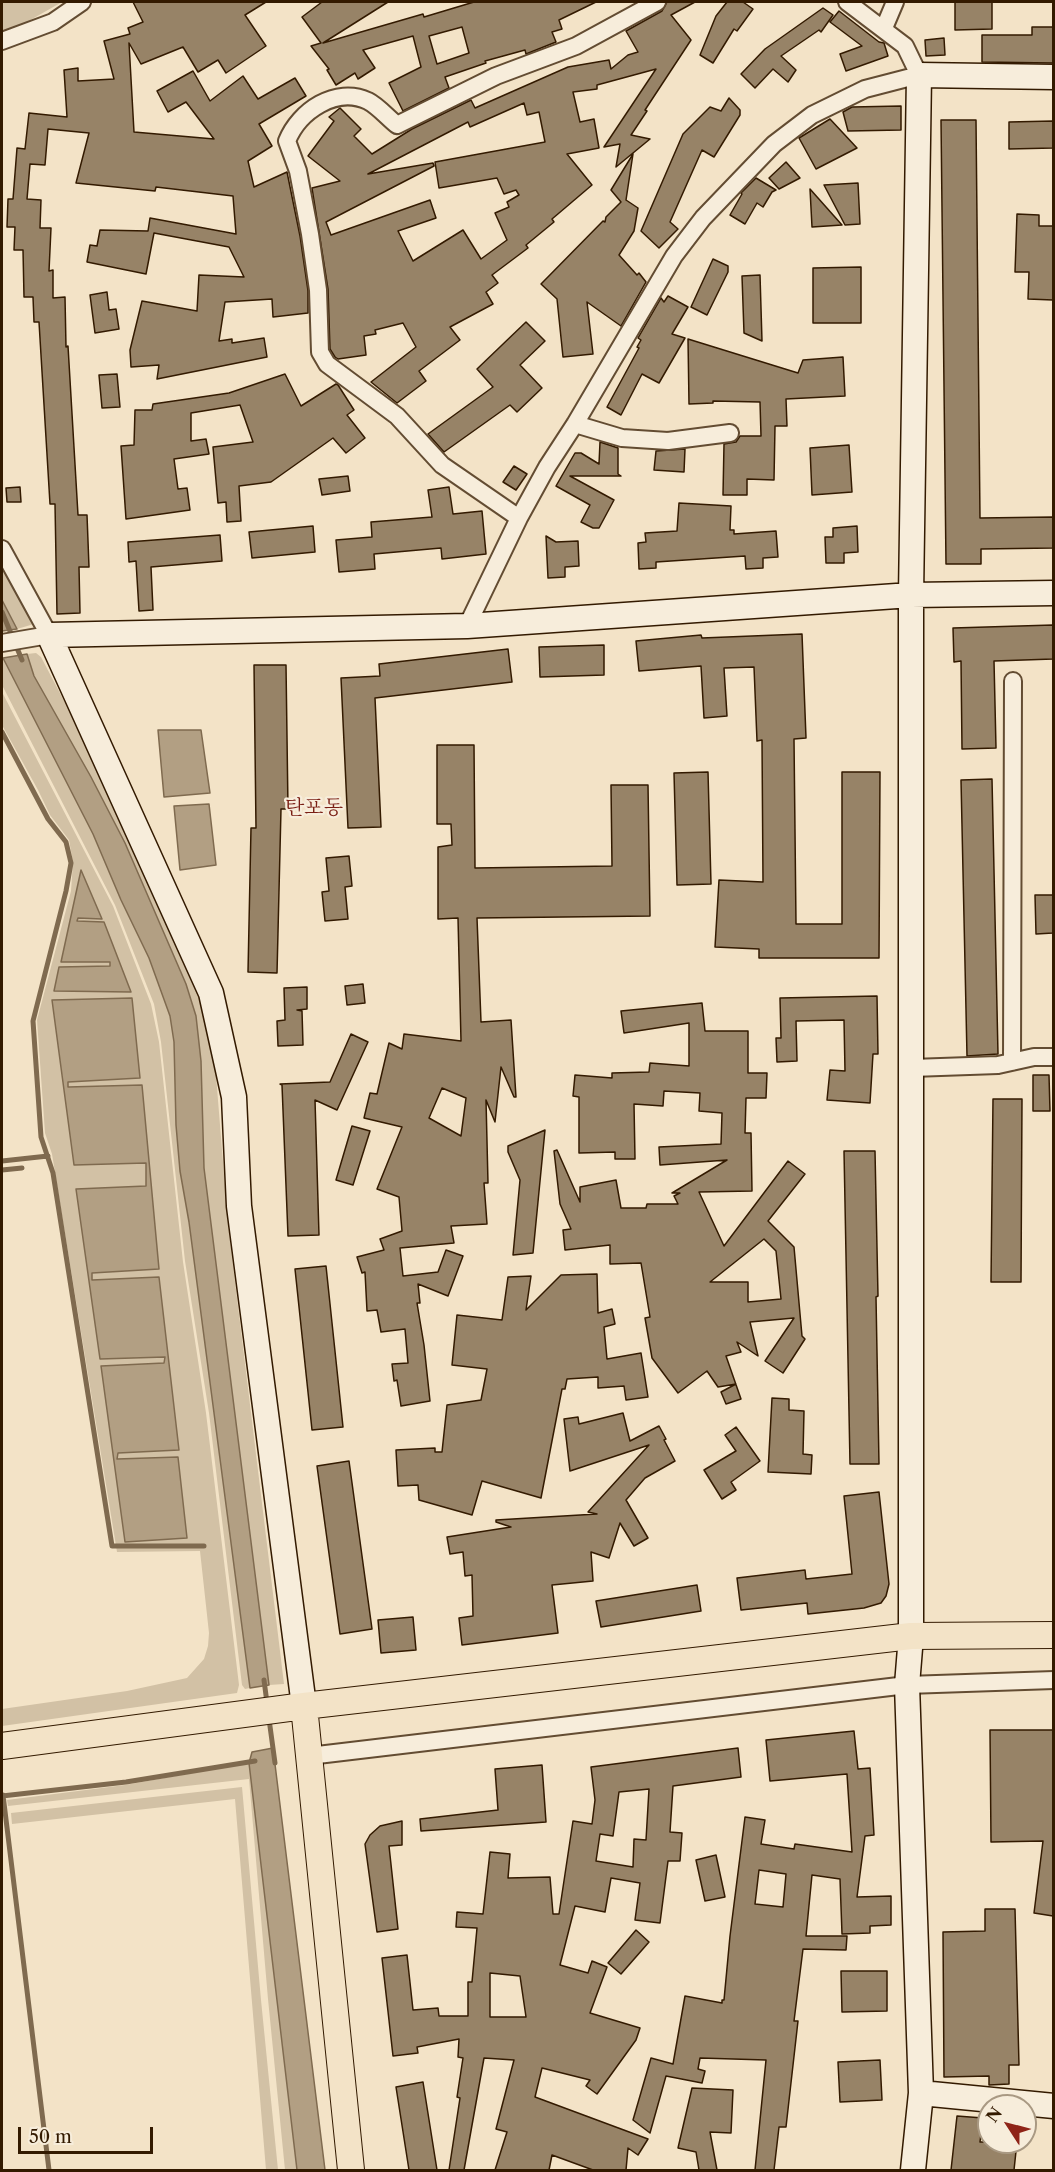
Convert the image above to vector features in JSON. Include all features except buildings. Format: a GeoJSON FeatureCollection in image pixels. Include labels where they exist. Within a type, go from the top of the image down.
{"type":"FeatureCollection","features":[{"type":"Feature","properties":{"kind":"main road"},"geometry":{"type":"LineString","coordinates":[[2,1746],[235,1715],[911,1636],[1053,1635]]}},
{"type":"Feature","properties":{"kind":"main road"},"geometry":{"type":"LineString","coordinates":[[295,1708],[309,1756],[351,2170]]}},
{"type":"Feature","properties":{"kind":"street"},"geometry":{"type":"LineString","coordinates":[[2,41],[53,22],[82,2]]}},
{"type":"Feature","properties":{"kind":"street"},"geometry":{"type":"LineString","coordinates":[[519,518],[442,465],[397,416],[327,364],[320,352],[318,290],[298,171],[287,141],[292,128],[315,106],[346,95],[368,101],[397,125],[496,76],[576,46],[657,2]]}},
{"type":"Feature","properties":{"kind":"street"},"geometry":{"type":"LineString","coordinates":[[847,2],[905,46],[918,75],[911,595],[911,1636],[908,1684],[921,2093],[913,2170]]}},
{"type":"Feature","properties":{"kind":"street"},"geometry":{"type":"LineString","coordinates":[[884,28],[895,2]]}},
{"type":"Feature","properties":{"kind":"street"},"geometry":{"type":"LineString","coordinates":[[467,627],[519,518],[674,256],[703,218],[774,144],[812,115],[865,89],[918,75],[1053,77]]}},
{"type":"Feature","properties":{"kind":"street"},"geometry":{"type":"LineString","coordinates":[[575,424],[622,438],[668,441],[730,433]]}},
{"type":"Feature","properties":{"kind":"street"},"geometry":{"type":"LineString","coordinates":[[2,549],[49,635],[211,993],[234,1097],[239,1206],[295,1708]]}},
{"type":"Feature","properties":{"kind":"street"},"geometry":{"type":"LineString","coordinates":[[2,644],[49,635],[467,627],[911,595],[1053,593]]}},
{"type":"Feature","properties":{"kind":"street"},"geometry":{"type":"LineString","coordinates":[[1012,1062],[1013,681]]}},
{"type":"Feature","properties":{"kind":"street"},"geometry":{"type":"LineString","coordinates":[[912,1068],[998,1065],[1034,1057],[1053,1057]]}},
{"type":"Feature","properties":{"kind":"street"},"geometry":{"type":"LineString","coordinates":[[309,1756],[908,1684],[1053,1680]]}},
{"type":"Feature","properties":{"kind":"street"},"geometry":{"type":"LineString","coordinates":[[921,2093],[1053,2106]]}},
{"type":"Feature","properties":{"kind":"shaded area"},"geometry":{"type":"Polygon","coordinates":[[[2,2],[62,2],[18,27],[2,32],[2,2]]]}},
{"type":"Feature","properties":{"kind":"shaded area"},"geometry":{"type":"Polygon","coordinates":[[[2,565],[34,624],[17,629],[2,600],[2,565]]]}},
{"type":"Feature","properties":{"kind":"shaded area"},"geometry":{"type":"Polygon","coordinates":[[[2,600],[17,629],[2,631],[2,600]]]}},
{"type":"Feature","properties":{"kind":"shaded area"},"geometry":{"type":"Polygon","coordinates":[[[36,653],[41,657],[114,796],[199,983],[215,1063],[228,1224],[284,1684],[269,1685],[204,1168],[201,1061],[196,1016],[186,984],[125,843],[34,676],[27,654],[36,653]]]}},
{"type":"Feature","properties":{"kind":"shaded area"},"geometry":{"type":"Polygon","coordinates":[[[27,654],[34,676],[125,843],[186,984],[196,1016],[201,1061],[204,1168],[269,1685],[250,1688],[189,1222],[180,1171],[176,1125],[174,1042],[170,1016],[149,958],[93,834],[3,658],[27,654]]]}},
{"type":"Feature","properties":{"kind":"shaded area"},"geometry":{"type":"Polygon","coordinates":[[[3,658],[93,834],[149,958],[170,1016],[174,1042],[180,1171],[189,1222],[250,1688],[245,1689],[242,1685],[209,1413],[185,1261],[161,1042],[154,1004],[115,905],[2,685],[3,658]]]}},
{"type":"Feature","properties":{"kind":"shaded area"},"geometry":{"type":"Polygon","coordinates":[[[2,692],[113,906],[151,1004],[159,1042],[183,1262],[206,1413],[239,1685],[237,1693],[2,1726],[2,1709],[127,1691],[187,1678],[204,1659],[209,1633],[200,1551],[117,1552],[52,1154],[45,1133],[37,1020],[71,891],[73,862],[69,840],[50,815],[2,725],[2,692]],[[81,871],[61,962],[110,962],[110,967],[59,967],[54,990],[131,992],[104,923],[77,921],[77,918],[102,919],[81,871]],[[52,1000],[74,1165],[146,1163],[147,1186],[77,1189],[100,1359],[165,1356],[165,1363],[101,1366],[125,1542],[187,1538],[178,1457],[117,1459],[117,1453],[179,1450],[159,1277],[92,1280],[92,1273],[159,1269],[141,1085],[68,1087],[68,1082],[140,1078],[52,1000]]]}},
{"type":"Feature","properties":{"kind":"shaded area"},"geometry":{"type":"Polygon","coordinates":[[[158,730],[201,730],[210,793],[164,797],[158,730]]]}},
{"type":"Feature","properties":{"kind":"shaded area"},"geometry":{"type":"Polygon","coordinates":[[[209,804],[216,865],[180,870],[174,806],[209,804]]]}},
{"type":"Feature","properties":{"kind":"shaded area"},"geometry":{"type":"Polygon","coordinates":[[[81,870],[102,919],[78,918],[77,921],[104,922],[131,992],[54,991],[59,967],[110,966],[110,962],[61,962],[81,870]]]}},
{"type":"Feature","properties":{"kind":"shaded area"},"geometry":{"type":"Polygon","coordinates":[[[132,998],[140,1078],[68,1082],[68,1087],[142,1085],[159,1269],[92,1273],[92,1280],[159,1277],[179,1450],[118,1453],[117,1459],[178,1457],[187,1538],[125,1542],[101,1366],[164,1363],[165,1357],[100,1359],[76,1189],[146,1186],[146,1163],[74,1165],[52,1000],[132,998]]]}},
{"type":"Feature","properties":{"kind":"shaded area"},"geometry":{"type":"Polygon","coordinates":[[[273,1748],[325,2170],[297,2170],[249,1763],[252,1752],[273,1748]]]}},
{"type":"Feature","properties":{"kind":"shaded area"},"geometry":{"type":"Polygon","coordinates":[[[249,1763],[297,2170],[285,2170],[249,1779],[8,1806],[7,1800],[125,1785],[249,1763]]]}},
{"type":"Feature","properties":{"kind":"shaded area"},"geometry":{"type":"Polygon","coordinates":[[[242,1787],[278,2170],[266,2170],[235,1799],[12,1824],[11,1813],[242,1787]]]}},
{"type":"Feature","properties":{"kind":"waterway"},"geometry":{"type":"LineString","coordinates":[[2,612],[22,660]]}},
{"type":"Feature","properties":{"kind":"waterway"},"geometry":{"type":"LineString","coordinates":[[2,732],[48,819],[66,842],[71,863],[33,1021],[41,1137],[53,1173],[112,1546],[204,1546]]}},
{"type":"Feature","properties":{"kind":"waterway"},"geometry":{"type":"LineString","coordinates":[[2,1161],[48,1156]]}},
{"type":"Feature","properties":{"kind":"waterway"},"geometry":{"type":"LineString","coordinates":[[2,1170],[22,1168]]}},
{"type":"Feature","properties":{"kind":"waterway"},"geometry":{"type":"LineString","coordinates":[[264,1680],[267,1703]]}},
{"type":"Feature","properties":{"kind":"waterway"},"geometry":{"type":"LineString","coordinates":[[269,1719],[275,1763]]}},
{"type":"Feature","properties":{"kind":"waterway"},"geometry":{"type":"LineString","coordinates":[[2,1796],[126,1782],[255,1761]]}},
{"type":"Feature","properties":{"kind":"waterway"},"geometry":{"type":"LineString","coordinates":[[3,1795],[49,2170]]}},
{"type":"Feature","properties":{"kind":"district","name":"탄포동"},"geometry":{"type":"Point","coordinates":[314,808]}}]}
